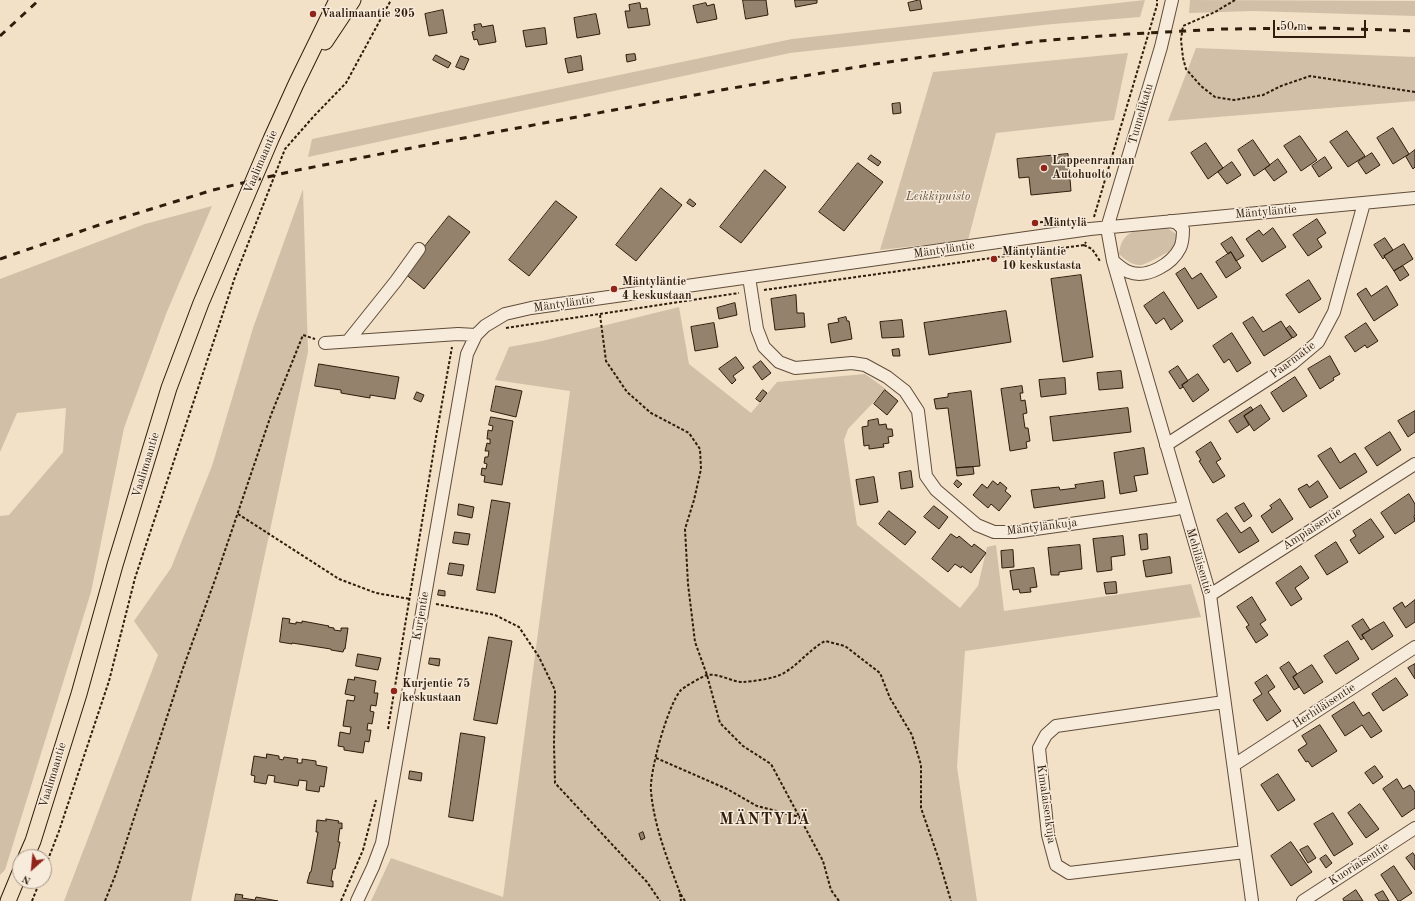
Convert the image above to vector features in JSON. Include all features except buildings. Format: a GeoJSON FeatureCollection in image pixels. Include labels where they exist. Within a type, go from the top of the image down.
{"type":"FeatureCollection","features":[{"type":"Feature","properties":{"kind":"main road","name":"Vaalimaantie"},"geometry":{"type":"LineString","coordinates":[[30,849],[79,694],[168,388],[201,302],[296,84],[337,0]]}},
{"type":"Feature","properties":{"kind":"main road","name":"Vaalimaantie"},"geometry":{"type":"LineString","coordinates":[[296,84],[353,0]]}},
{"type":"Feature","properties":{"kind":"main road"},"geometry":{"type":"LineString","coordinates":[[8,901],[13,889]]}},
{"type":"Feature","properties":{"kind":"street","name":"Tunnelikatu"},"geometry":{"type":"LineString","coordinates":[[1107,228],[1161,47],[1172,0]]}},
{"type":"Feature","properties":{"kind":"street","name":"Mäntyläntie"},"geometry":{"type":"LineString","coordinates":[[480,331],[505,314],[531,308],[1090,230],[1415,198]]}},
{"type":"Feature","properties":{"kind":"street","name":"Paarmatie"},"geometry":{"type":"LineString","coordinates":[[1166,445],[1293,363],[1318,342],[1334,312],[1364,204]]}},
{"type":"Feature","properties":{"kind":"street"},"geometry":{"type":"LineString","coordinates":[[1114,261],[1130,272],[1138,273],[1154,270],[1168,262],[1181,247],[1183,237],[1183,229],[1177,223],[1170,221]]}},
{"type":"Feature","properties":{"kind":"street","name":"Mehiläisentie"},"geometry":{"type":"LineString","coordinates":[[1107,228],[1114,261],[1183,507],[1210,595],[1234,765],[1244,852],[1252,901]]}},
{"type":"Feature","properties":{"kind":"street"},"geometry":{"type":"LineString","coordinates":[[348,341],[396,281],[419,249]]}},
{"type":"Feature","properties":{"kind":"street","name":"Mäntylänkuja"},"geometry":{"type":"LineString","coordinates":[[749,277],[757,329],[764,347],[779,362],[795,368],[852,363],[865,365],[888,376],[905,391],[918,411],[926,476],[936,490],[977,525],[994,532],[1014,532],[1183,507]]}},
{"type":"Feature","properties":{"kind":"street"},"geometry":{"type":"LineString","coordinates":[[325,343],[458,334],[480,331]]}},
{"type":"Feature","properties":{"kind":"street","name":"Kurjentie"},"geometry":{"type":"LineString","coordinates":[[357,901],[382,844],[467,354],[480,331]]}},
{"type":"Feature","properties":{"kind":"street","name":"Ampiaisentie"},"geometry":{"type":"LineString","coordinates":[[1210,595],[1415,464]]}},
{"type":"Feature","properties":{"kind":"street","name":"Herhiläisentie"},"geometry":{"type":"LineString","coordinates":[[1234,765],[1415,647]]}},
{"type":"Feature","properties":{"kind":"street","name":"Kimalaisenkuja"},"geometry":{"type":"LineString","coordinates":[[1224,702],[1056,726],[1046,735],[1039,748],[1048,835],[1056,865],[1069,874],[1244,852]]}},
{"type":"Feature","properties":{"kind":"street","name":"Kuoriaisentie"},"geometry":{"type":"LineString","coordinates":[[1304,901],[1415,828]]}},
{"type":"Feature","properties":{"kind":"path"},"geometry":{"type":"LineString","coordinates":[[52,849],[106,689],[135,578],[235,277],[285,149],[346,83],[391,0]]}},
{"type":"Feature","properties":{"kind":"path"},"geometry":{"type":"LineString","coordinates":[[1084,246],[1155,12],[1157,0]]}},
{"type":"Feature","properties":{"kind":"path"},"geometry":{"type":"LineString","coordinates":[[1235,0],[1215,12],[1183,26],[1181,40],[1186,69],[1201,86],[1215,97],[1234,100],[1263,95],[1281,86],[1310,76],[1415,92]]}},
{"type":"Feature","properties":{"kind":"path"},"geometry":{"type":"LineString","coordinates":[[480,331],[752,291],[1084,246],[1092,249],[1100,261]]}},
{"type":"Feature","properties":{"kind":"path"},"geometry":{"type":"LineString","coordinates":[[600,314],[606,361],[627,392],[651,413],[689,433],[700,449],[701,469],[694,500],[685,529],[688,584],[695,642],[707,675],[720,723],[743,746],[771,764],[823,861],[831,890],[839,901]]}},
{"type":"Feature","properties":{"kind":"path"},"geometry":{"type":"LineString","coordinates":[[387,736],[452,348],[458,334]]}},
{"type":"Feature","properties":{"kind":"path"},"geometry":{"type":"LineString","coordinates":[[105,901],[115,876],[182,671],[238,514],[271,415],[303,335],[325,343]]}},
{"type":"Feature","properties":{"kind":"path"},"geometry":{"type":"LineString","coordinates":[[238,514],[339,579],[376,593],[495,615],[519,626],[539,657],[555,690],[555,783],[647,882],[660,901]]}},
{"type":"Feature","properties":{"kind":"path"},"geometry":{"type":"LineString","coordinates":[[681,901],[680,893],[656,824],[650,790],[656,758],[666,723],[675,699],[681,690],[707,675],[724,676],[739,682],[755,681],[783,673],[813,648],[825,641],[845,646],[880,673],[890,698],[912,735],[921,765],[921,808],[938,857],[950,901]]}},
{"type":"Feature","properties":{"kind":"path"},"geometry":{"type":"LineString","coordinates":[[656,758],[727,789],[758,806],[800,817]]}},
{"type":"Feature","properties":{"kind":"path"},"geometry":{"type":"LineString","coordinates":[[341,901],[363,850],[378,795]]}},
{"type":"Feature","properties":{"kind":"path"},"geometry":{"type":"LineString","coordinates":[[32,901],[37,889]]}},
{"type":"Feature","properties":{"kind":"path"},"geometry":{"type":"LineString","coordinates":[[680,893],[685,901]]}},
{"type":"Feature","properties":{"kind":"green space"},"geometry":{"type":"Polygon","coordinates":[[[1145,0],[1140,17],[1053,24],[790,53],[308,157],[312,139],[792,39],[1145,0]]]}},
{"type":"Feature","properties":{"kind":"green space"},"geometry":{"type":"Polygon","coordinates":[[[1190,0],[1415,1],[1415,16],[1253,11],[1189,13],[1190,0]]]}},
{"type":"Feature","properties":{"kind":"green space"},"geometry":{"type":"Polygon","coordinates":[[[1196,48],[1415,57],[1415,101],[1168,121],[1196,48]]]}},
{"type":"Feature","properties":{"kind":"green space","name":"Leikkipuisto"},"geometry":{"type":"Polygon","coordinates":[[[1128,53],[1114,120],[996,133],[968,240],[880,250],[933,72],[1128,53]]]}},
{"type":"Feature","properties":{"kind":"green space"},"geometry":{"type":"Polygon","coordinates":[[[303,189],[308,352],[191,901],[64,901],[158,655],[134,621],[171,568],[212,466],[253,328],[303,189]]]}},
{"type":"Feature","properties":{"kind":"green space"},"geometry":{"type":"Polygon","coordinates":[[[212,206],[166,314],[124,428],[91,592],[5,870],[0,875],[0,516],[9,515],[63,452],[66,408],[17,413],[0,452],[0,279],[145,224],[212,206]]]}},
{"type":"Feature","properties":{"kind":"green space"},"geometry":{"type":"Polygon","coordinates":[[[1168,228],[1176,234],[1176,248],[1141,265],[1126,260],[1119,254],[1121,245],[1125,238],[1130,234],[1143,229],[1168,228]]]}},
{"type":"Feature","properties":{"kind":"green space"},"geometry":{"type":"Polygon","coordinates":[[[679,307],[689,364],[751,413],[777,382],[865,374],[886,389],[848,429],[844,440],[857,525],[960,608],[978,586],[987,547],[996,545],[1004,611],[1191,584],[1201,617],[965,651],[957,767],[977,901],[371,901],[391,858],[503,897],[570,391],[495,380],[509,347],[542,341],[679,307]]]}},
{"type":"Feature","properties":{"kind":"railway"},"geometry":{"type":"LineString","coordinates":[[0,36],[39,0]]}},
{"type":"Feature","properties":{"kind":"railway"},"geometry":{"type":"LineString","coordinates":[[0,259],[99,225],[213,190],[293,171],[727,89],[881,63],[1039,41],[1128,34],[1223,29],[1328,28],[1415,31]]}},
{"type":"Feature","properties":{"kind":"place","name":"Vaalimaantie 205"},"geometry":{"type":"Point","coordinates":[313,14]}},
{"type":"Feature","properties":{"kind":"place","name":"Lappeenrannan Autohuolto"},"geometry":{"type":"Point","coordinates":[1044,168]}},
{"type":"Feature","properties":{"kind":"place","name":"Mäntylä"},"geometry":{"type":"Point","coordinates":[1035,223]}},
{"type":"Feature","properties":{"kind":"place","name":"Mäntyläntie 10 keskustasta"},"geometry":{"type":"Point","coordinates":[994,259]}},
{"type":"Feature","properties":{"kind":"place","name":"Mäntyläntie 4 keskustaan"},"geometry":{"type":"Point","coordinates":[614,289]}},
{"type":"Feature","properties":{"kind":"place","name":"Kurjentie 75 keskustaan"},"geometry":{"type":"Point","coordinates":[394,691]}},
{"type":"Feature","properties":{"kind":"district","name":"MÄNTYLÄ"},"geometry":{"type":"Point","coordinates":[765,820]}}]}
